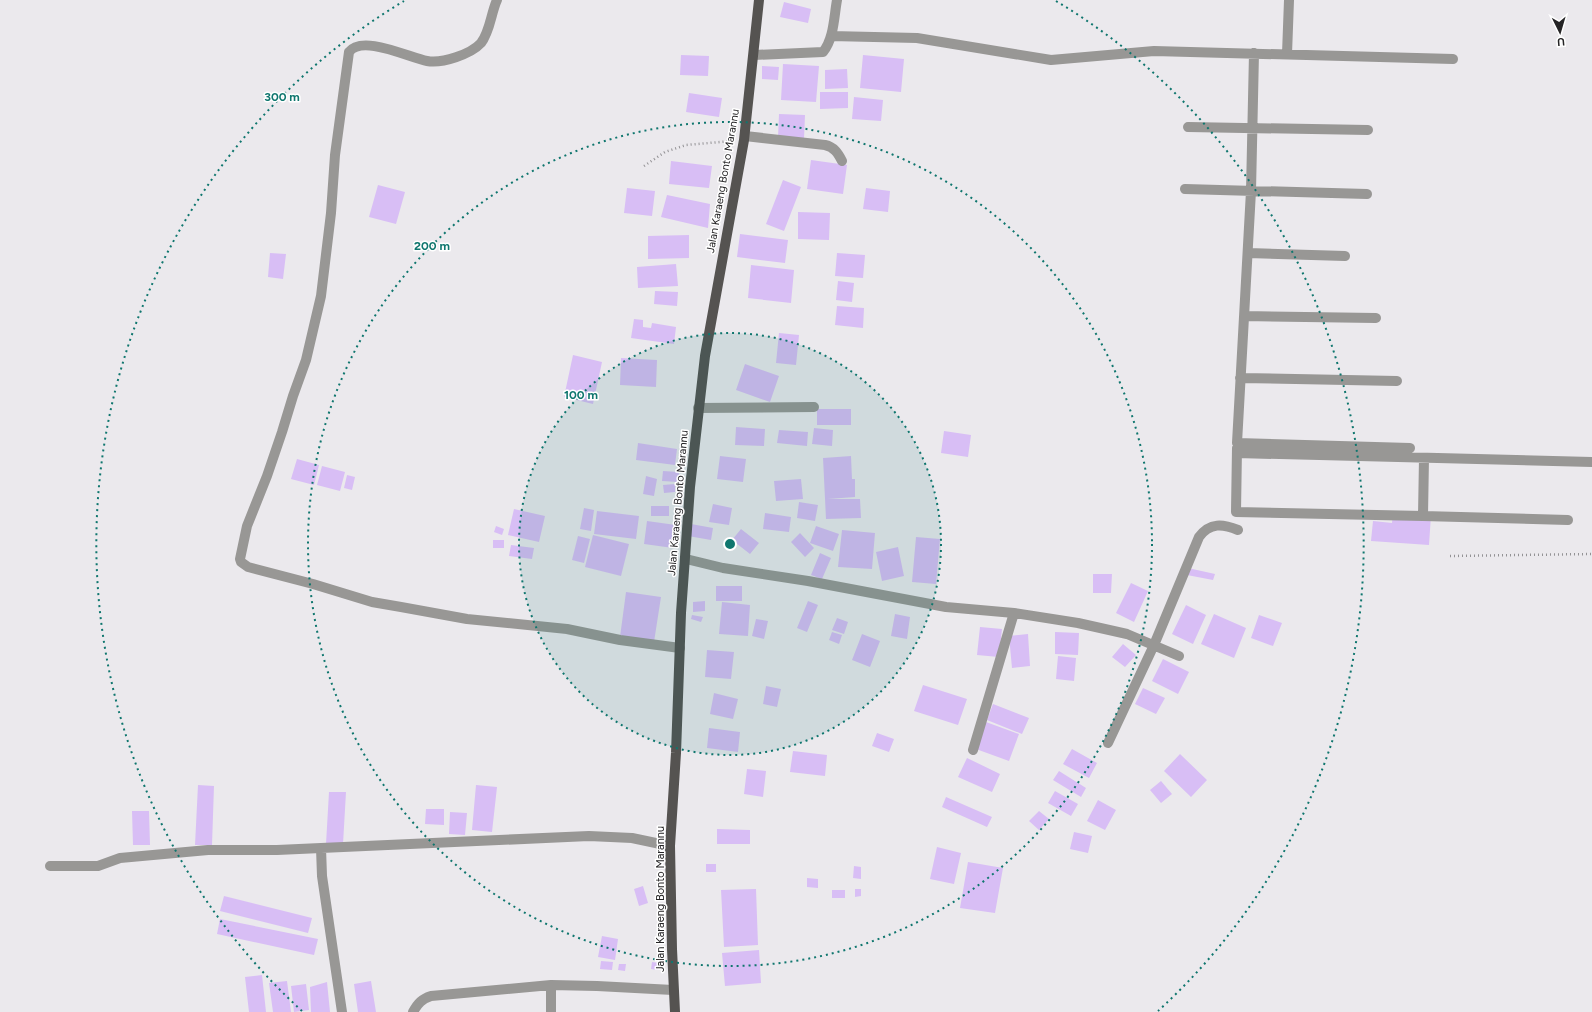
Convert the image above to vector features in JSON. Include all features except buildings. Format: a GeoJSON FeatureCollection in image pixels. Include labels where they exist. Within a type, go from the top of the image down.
{"type":"FeatureCollection","features":[{"type":"Feature","properties":{"kind":"main road","name":"Jalan Karaeng Bonto Marannu"},"geometry":{"type":"LineString","coordinates":[[675,1012],[673,990],[670,846],[681,613],[686,559],[688,513],[698,408],[705,356],[745,138],[759,0]]}},
{"type":"Feature","properties":{"kind":"street"},"geometry":{"type":"LineString","coordinates":[[497,0],[485,36],[481,43],[466,54],[433,62],[389,49],[362,45],[356,46],[349,52],[335,155],[331,213],[321,296],[306,360],[263,486],[247,526],[240,559],[241,562],[248,567],[313,584],[372,602],[467,619],[567,629],[620,640],[680,648]]}},
{"type":"Feature","properties":{"kind":"street"},"geometry":{"type":"LineString","coordinates":[[754,55],[823,52],[827,48],[831,36],[837,0]]}},
{"type":"Feature","properties":{"kind":"street"},"geometry":{"type":"LineString","coordinates":[[1287,54],[1289,0]]}},
{"type":"Feature","properties":{"kind":"street"},"geometry":{"type":"LineString","coordinates":[[831,36],[917,38],[1051,60],[1154,51],[1453,59]]}},
{"type":"Feature","properties":{"kind":"street"},"geometry":{"type":"LineString","coordinates":[[1254,53],[1251,191],[1240,378],[1236,512],[1568,520]]}},
{"type":"Feature","properties":{"kind":"street"},"geometry":{"type":"LineString","coordinates":[[1188,127],[1368,130]]}},
{"type":"Feature","properties":{"kind":"street"},"geometry":{"type":"LineString","coordinates":[[745,138],[831,146],[836,150],[842,161]]}},
{"type":"Feature","properties":{"kind":"street"},"geometry":{"type":"LineString","coordinates":[[1185,189],[1367,194]]}},
{"type":"Feature","properties":{"kind":"street"},"geometry":{"type":"LineString","coordinates":[[1248,253],[1346,256]]}},
{"type":"Feature","properties":{"kind":"street"},"geometry":{"type":"LineString","coordinates":[[1244,316],[1376,318]]}},
{"type":"Feature","properties":{"kind":"street"},"geometry":{"type":"LineString","coordinates":[[1240,378],[1397,382]]}},
{"type":"Feature","properties":{"kind":"street"},"geometry":{"type":"LineString","coordinates":[[698,408],[814,407]]}},
{"type":"Feature","properties":{"kind":"street"},"geometry":{"type":"LineString","coordinates":[[1237,448],[1410,448]]}},
{"type":"Feature","properties":{"kind":"street"},"geometry":{"type":"LineString","coordinates":[[1237,448],[1424,458],[1592,462]]}},
{"type":"Feature","properties":{"kind":"street"},"geometry":{"type":"LineString","coordinates":[[1423,516],[1424,458]]}},
{"type":"Feature","properties":{"kind":"street"},"geometry":{"type":"LineString","coordinates":[[1108,743],[1154,645],[1202,532],[1214,526],[1223,524],[1238,530]]}},
{"type":"Feature","properties":{"kind":"street"},"geometry":{"type":"LineString","coordinates":[[686,559],[723,568],[808,581],[946,607],[1014,612],[1078,623],[1119,632],[1179,656]]}},
{"type":"Feature","properties":{"kind":"street"},"geometry":{"type":"LineString","coordinates":[[973,750],[1014,612]]}},
{"type":"Feature","properties":{"kind":"street"},"geometry":{"type":"LineString","coordinates":[[50,866],[98,866],[120,858],[208,850],[277,850],[588,836],[632,838],[670,846]]}},
{"type":"Feature","properties":{"kind":"street"},"geometry":{"type":"LineString","coordinates":[[321,848],[322,876],[342,1012]]}},
{"type":"Feature","properties":{"kind":"street"},"geometry":{"type":"LineString","coordinates":[[413,1012],[422,1000],[431,996],[551,985],[673,990]]}},
{"type":"Feature","properties":{"kind":"street"},"geometry":{"type":"LineString","coordinates":[[551,985],[551,1012]]}},
{"type":"Feature","properties":{"kind":"path"},"geometry":{"type":"LineString","coordinates":[[644,166],[665,152],[686,145],[745,138]]}},
{"type":"Feature","properties":{"kind":"path"},"geometry":{"type":"LineString","coordinates":[[1450,556],[1592,554]]}}]}
